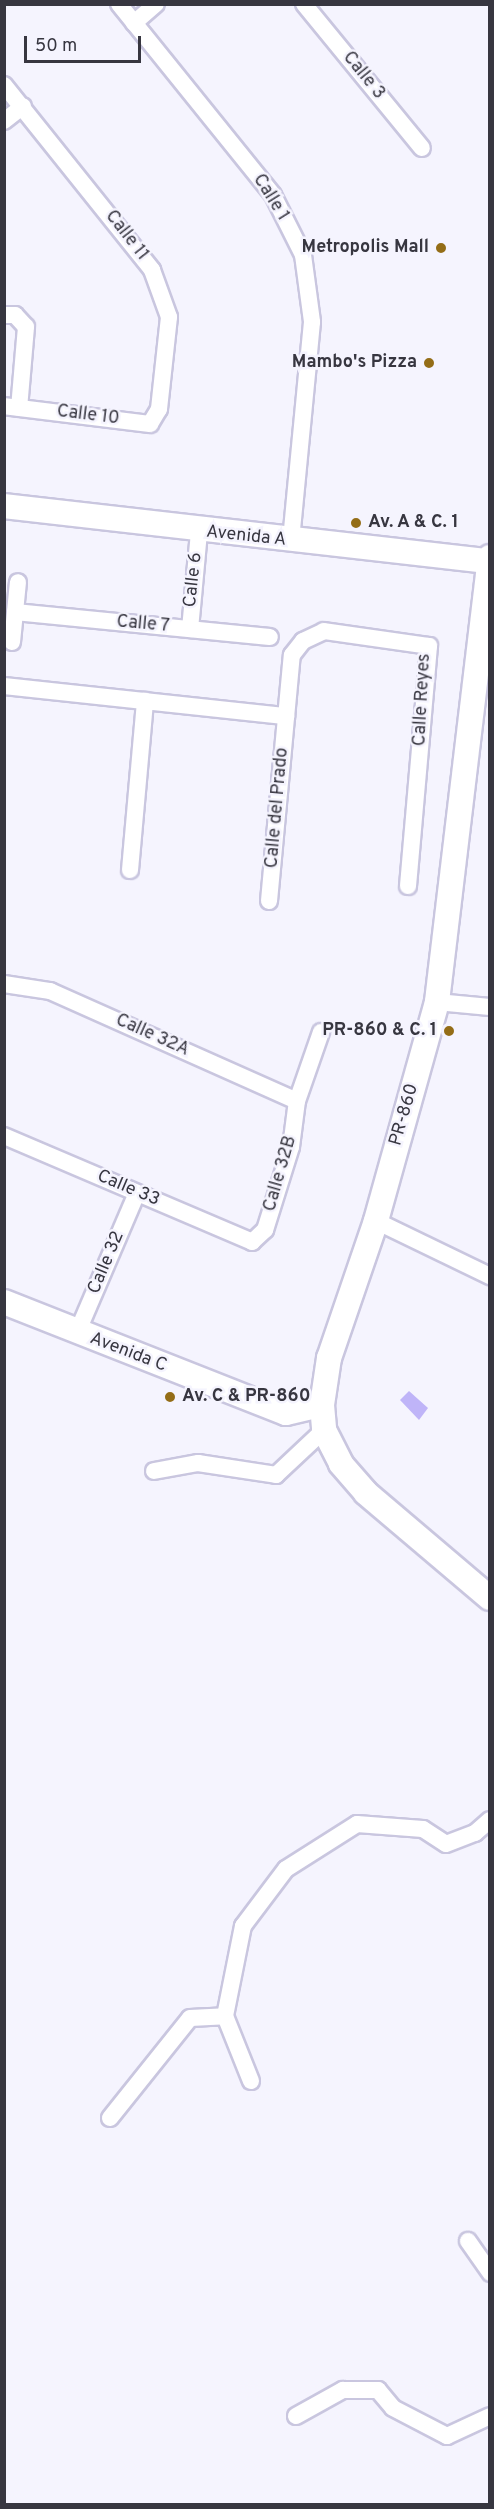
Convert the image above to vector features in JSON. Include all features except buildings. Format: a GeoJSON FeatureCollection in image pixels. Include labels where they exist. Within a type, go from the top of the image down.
{"type":"FeatureCollection","features":[{"type":"Feature","properties":{"kind":"street","name":"Calle 1"},"geometry":{"type":"LineString","coordinates":[[119,4],[273,195],[303,255],[312,322],[291,541]]}},
{"type":"Feature","properties":{"kind":"street"},"geometry":{"type":"LineString","coordinates":[[134,23],[156,4]]}},
{"type":"Feature","properties":{"kind":"street","name":"Calle 3"},"geometry":{"type":"LineString","coordinates":[[304,4],[422,148]]}},
{"type":"Feature","properties":{"kind":"street","name":"Calle 11"},"geometry":{"type":"LineString","coordinates":[[4,85],[152,270],[169,317],[154,416]]}},
{"type":"Feature","properties":{"kind":"street"},"geometry":{"type":"LineString","coordinates":[[4,121],[23,106]]}},
{"type":"Feature","properties":{"kind":"street","name":"Calle 10"},"geometry":{"type":"LineString","coordinates":[[4,315],[15,315],[26,327],[12,407],[150,424],[154,416]]}},
{"type":"Feature","properties":{"kind":"street","name":"Avenida A"},"geometry":{"type":"LineString","coordinates":[[4,506],[199,532],[489,559]]}},
{"type":"Feature","properties":{"kind":"street","name":"Calle 6"},"geometry":{"type":"LineString","coordinates":[[190,629],[199,532]]}},
{"type":"Feature","properties":{"kind":"street","name":"PR-860"},"geometry":{"type":"LineString","coordinates":[[489,559],[437,1002],[375,1221],[329,1358],[322,1405],[324,1430],[341,1464],[366,1493],[489,1598]]}},
{"type":"Feature","properties":{"kind":"street"},"geometry":{"type":"LineString","coordinates":[[12,642],[18,582]]}},
{"type":"Feature","properties":{"kind":"street","name":"Calle 7"},"geometry":{"type":"LineString","coordinates":[[15,612],[270,637]]}},
{"type":"Feature","properties":{"kind":"street","name":"Calle Reyes"},"geometry":{"type":"LineString","coordinates":[[286,716],[292,655],[303,641],[324,631],[429,646],[408,886]]}},
{"type":"Feature","properties":{"kind":"street"},"geometry":{"type":"LineString","coordinates":[[4,686],[286,716]]}},
{"type":"Feature","properties":{"kind":"street"},"geometry":{"type":"LineString","coordinates":[[130,870],[145,701]]}},
{"type":"Feature","properties":{"kind":"street","name":"Calle del Prado"},"geometry":{"type":"LineString","coordinates":[[269,901],[286,716]]}},
{"type":"Feature","properties":{"kind":"street","name":"Calle 32A"},"geometry":{"type":"LineString","coordinates":[[4,984],[50,991],[297,1101]]}},
{"type":"Feature","properties":{"kind":"street"},"geometry":{"type":"LineString","coordinates":[[437,1002],[489,1007]]}},
{"type":"Feature","properties":{"kind":"street","name":"Calle 32B"},"geometry":{"type":"LineString","coordinates":[[252,1242],[264,1230],[291,1147],[297,1101],[321,1032]]}},
{"type":"Feature","properties":{"kind":"street","name":"Calle 33"},"geometry":{"type":"LineString","coordinates":[[4,1136],[252,1242]]}},
{"type":"Feature","properties":{"kind":"street","name":"Calle 32"},"geometry":{"type":"LineString","coordinates":[[77,1333],[137,1193]]}},
{"type":"Feature","properties":{"kind":"street"},"geometry":{"type":"LineString","coordinates":[[375,1221],[489,1276]]}},
{"type":"Feature","properties":{"kind":"street","name":"Avenida C"},"geometry":{"type":"LineString","coordinates":[[4,1302],[77,1333],[286,1413],[322,1405]]}},
{"type":"Feature","properties":{"kind":"street"},"geometry":{"type":"LineString","coordinates":[[154,1471],[198,1463],[276,1475],[324,1430]]}},
{"type":"Feature","properties":{"kind":"street"},"geometry":{"type":"LineString","coordinates":[[251,2081],[225,2016],[243,1926],[286,1869],[357,1824],[423,1828],[446,1844],[475,1833],[489,1820]]}},
{"type":"Feature","properties":{"kind":"street"},"geometry":{"type":"LineString","coordinates":[[110,2118],[190,2018],[225,2016]]}},
{"type":"Feature","properties":{"kind":"street"},"geometry":{"type":"LineString","coordinates":[[489,2255],[468,2241],[489,2273]]}},
{"type":"Feature","properties":{"kind":"street"},"geometry":{"type":"LineString","coordinates":[[296,2416],[324,2397],[355,2390],[378,2390],[393,2408],[447,2436],[489,2416]]}},
{"type":"Feature","properties":{"kind":"shaded area"},"geometry":{"type":"Polygon","coordinates":[[[409,1391],[428,1408],[419,1420],[400,1400],[409,1391]]]}},
{"type":"Feature","properties":{"kind":"place","name":"Metropolis Mall"},"geometry":{"type":"Point","coordinates":[441,248]}},
{"type":"Feature","properties":{"kind":"place","name":"Mambo's Pizza"},"geometry":{"type":"Point","coordinates":[429,363]}},
{"type":"Feature","properties":{"kind":"place","name":"Av. A & C. 1"},"geometry":{"type":"Point","coordinates":[356,523]}},
{"type":"Feature","properties":{"kind":"place","name":"PR-860 & C. 1"},"geometry":{"type":"Point","coordinates":[449,1031]}},
{"type":"Feature","properties":{"kind":"place","name":"Av. C & PR-860"},"geometry":{"type":"Point","coordinates":[170,1397]}}]}
